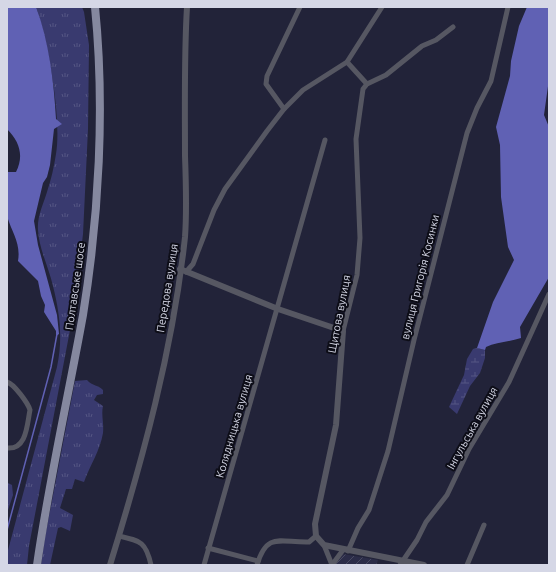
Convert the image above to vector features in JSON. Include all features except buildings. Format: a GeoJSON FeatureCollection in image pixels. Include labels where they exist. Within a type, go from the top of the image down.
{"type":"FeatureCollection","features":[{"type":"Feature","properties":{"kind":"main road","name":"Полтавське шосе"},"geometry":{"type":"LineString","coordinates":[[37,565],[83,314],[90,262],[98,135],[98,53],[95,7]]}},
{"type":"Feature","properties":{"kind":"street","name":"Передова вулиця"},"geometry":{"type":"LineString","coordinates":[[110,565],[152,421],[183,271],[186,197],[185,72],[187,7]]}},
{"type":"Feature","properties":{"kind":"street"},"geometry":{"type":"LineString","coordinates":[[284,109],[266,84],[270,70],[300,7]]}},
{"type":"Feature","properties":{"kind":"street"},"geometry":{"type":"LineString","coordinates":[[183,271],[193,264],[214,210],[224,189],[284,109],[303,90],[347,62],[382,7]]}},
{"type":"Feature","properties":{"kind":"street","name":"вулиця Григорія Косинки"},"geometry":{"type":"LineString","coordinates":[[332,565],[345,551],[369,510],[388,451],[414,340],[468,134],[477,108],[491,81],[508,7]]}},
{"type":"Feature","properties":{"kind":"street"},"geometry":{"type":"LineString","coordinates":[[347,62],[367,84],[386,75],[422,46],[436,40],[453,26]]}},
{"type":"Feature","properties":{"kind":"street","name":"Щитова вулиця"},"geometry":{"type":"LineString","coordinates":[[316,536],[315,524],[336,425],[343,331],[358,268],[360,212],[357,190],[356,139],[363,89],[367,84]]}},
{"type":"Feature","properties":{"kind":"street","name":"Колядницька вулиця"},"geometry":{"type":"LineString","coordinates":[[204,565],[326,140]]}},
{"type":"Feature","properties":{"kind":"street"},"geometry":{"type":"LineString","coordinates":[[183,271],[278,309],[343,331]]}},
{"type":"Feature","properties":{"kind":"street","name":"Інгульська вулиця"},"geometry":{"type":"LineString","coordinates":[[401,563],[417,540],[435,508],[447,495],[469,449],[509,382],[549,294]]}},
{"type":"Feature","properties":{"kind":"street"},"geometry":{"type":"LineString","coordinates":[[7,448],[16,447],[23,439],[30,410],[25,400],[9,382]]}},
{"type":"Feature","properties":{"kind":"street"},"geometry":{"type":"LineString","coordinates":[[467,565],[484,525]]}},
{"type":"Feature","properties":{"kind":"street"},"geometry":{"type":"LineString","coordinates":[[119,536],[142,543],[146,546],[151,565]]}},
{"type":"Feature","properties":{"kind":"street"},"geometry":{"type":"LineString","coordinates":[[208,548],[257,563],[264,546],[269,542],[276,540],[309,542],[316,536],[324,546],[332,565]]}},
{"type":"Feature","properties":{"kind":"street"},"geometry":{"type":"LineString","coordinates":[[324,546],[401,563],[424,565]]}},
{"type":"Feature","properties":{"kind":"shaded area"},"geometry":{"type":"Polygon","coordinates":[[[7,7],[36,7],[48,48],[56,119],[62,124],[54,129],[50,165],[47,177],[43,183],[34,221],[38,245],[57,315],[59,334],[56,336],[56,331],[44,312],[45,305],[41,296],[38,281],[18,261],[19,255],[16,238],[6,212],[7,172],[16,172],[20,160],[18,144],[7,129],[7,7]]]}},
{"type":"Feature","properties":{"kind":"shaded area"},"geometry":{"type":"Polygon","coordinates":[[[527,7],[549,7],[549,79],[544,115],[549,127],[549,277],[520,327],[521,338],[490,345],[486,347],[485,350],[477,348],[493,302],[514,260],[508,247],[501,197],[500,145],[496,127],[510,76],[511,61],[519,26],[527,7]]]}},
{"type":"Feature","properties":{"kind":"shaded area"},"geometry":{"type":"Polygon","coordinates":[[[343,554],[378,560],[376,565],[335,565],[343,554]]]}},
{"type":"Feature","properties":{"kind":"green space"},"geometry":{"type":"Polygon","coordinates":[[[36,7],[82,7],[84,12],[89,45],[88,129],[83,234],[74,309],[29,546],[27,565],[7,565],[7,554],[57,367],[60,346],[60,326],[57,307],[51,279],[40,244],[38,230],[39,216],[56,154],[57,121],[53,80],[41,21],[36,7]]]}},
{"type":"Feature","properties":{"kind":"green space"},"geometry":{"type":"Polygon","coordinates":[[[477,348],[485,350],[485,358],[480,373],[470,386],[457,414],[449,407],[464,375],[467,359],[473,349],[477,348]]]}},
{"type":"Feature","properties":{"kind":"green space"},"geometry":{"type":"Polygon","coordinates":[[[87,380],[103,390],[103,394],[97,395],[94,400],[103,406],[102,440],[84,482],[75,479],[72,489],[66,489],[60,508],[73,515],[70,531],[61,527],[58,528],[50,565],[41,565],[75,381],[87,380]]]}},
{"type":"Feature","properties":{"kind":"green space"},"geometry":{"type":"Polygon","coordinates":[[[8,483],[12,485],[13,495],[7,513],[8,483]]]}},
{"type":"Feature","properties":{"kind":"waterway"},"geometry":{"type":"LineString","coordinates":[[7,530],[51,367],[57,334]]}}]}
